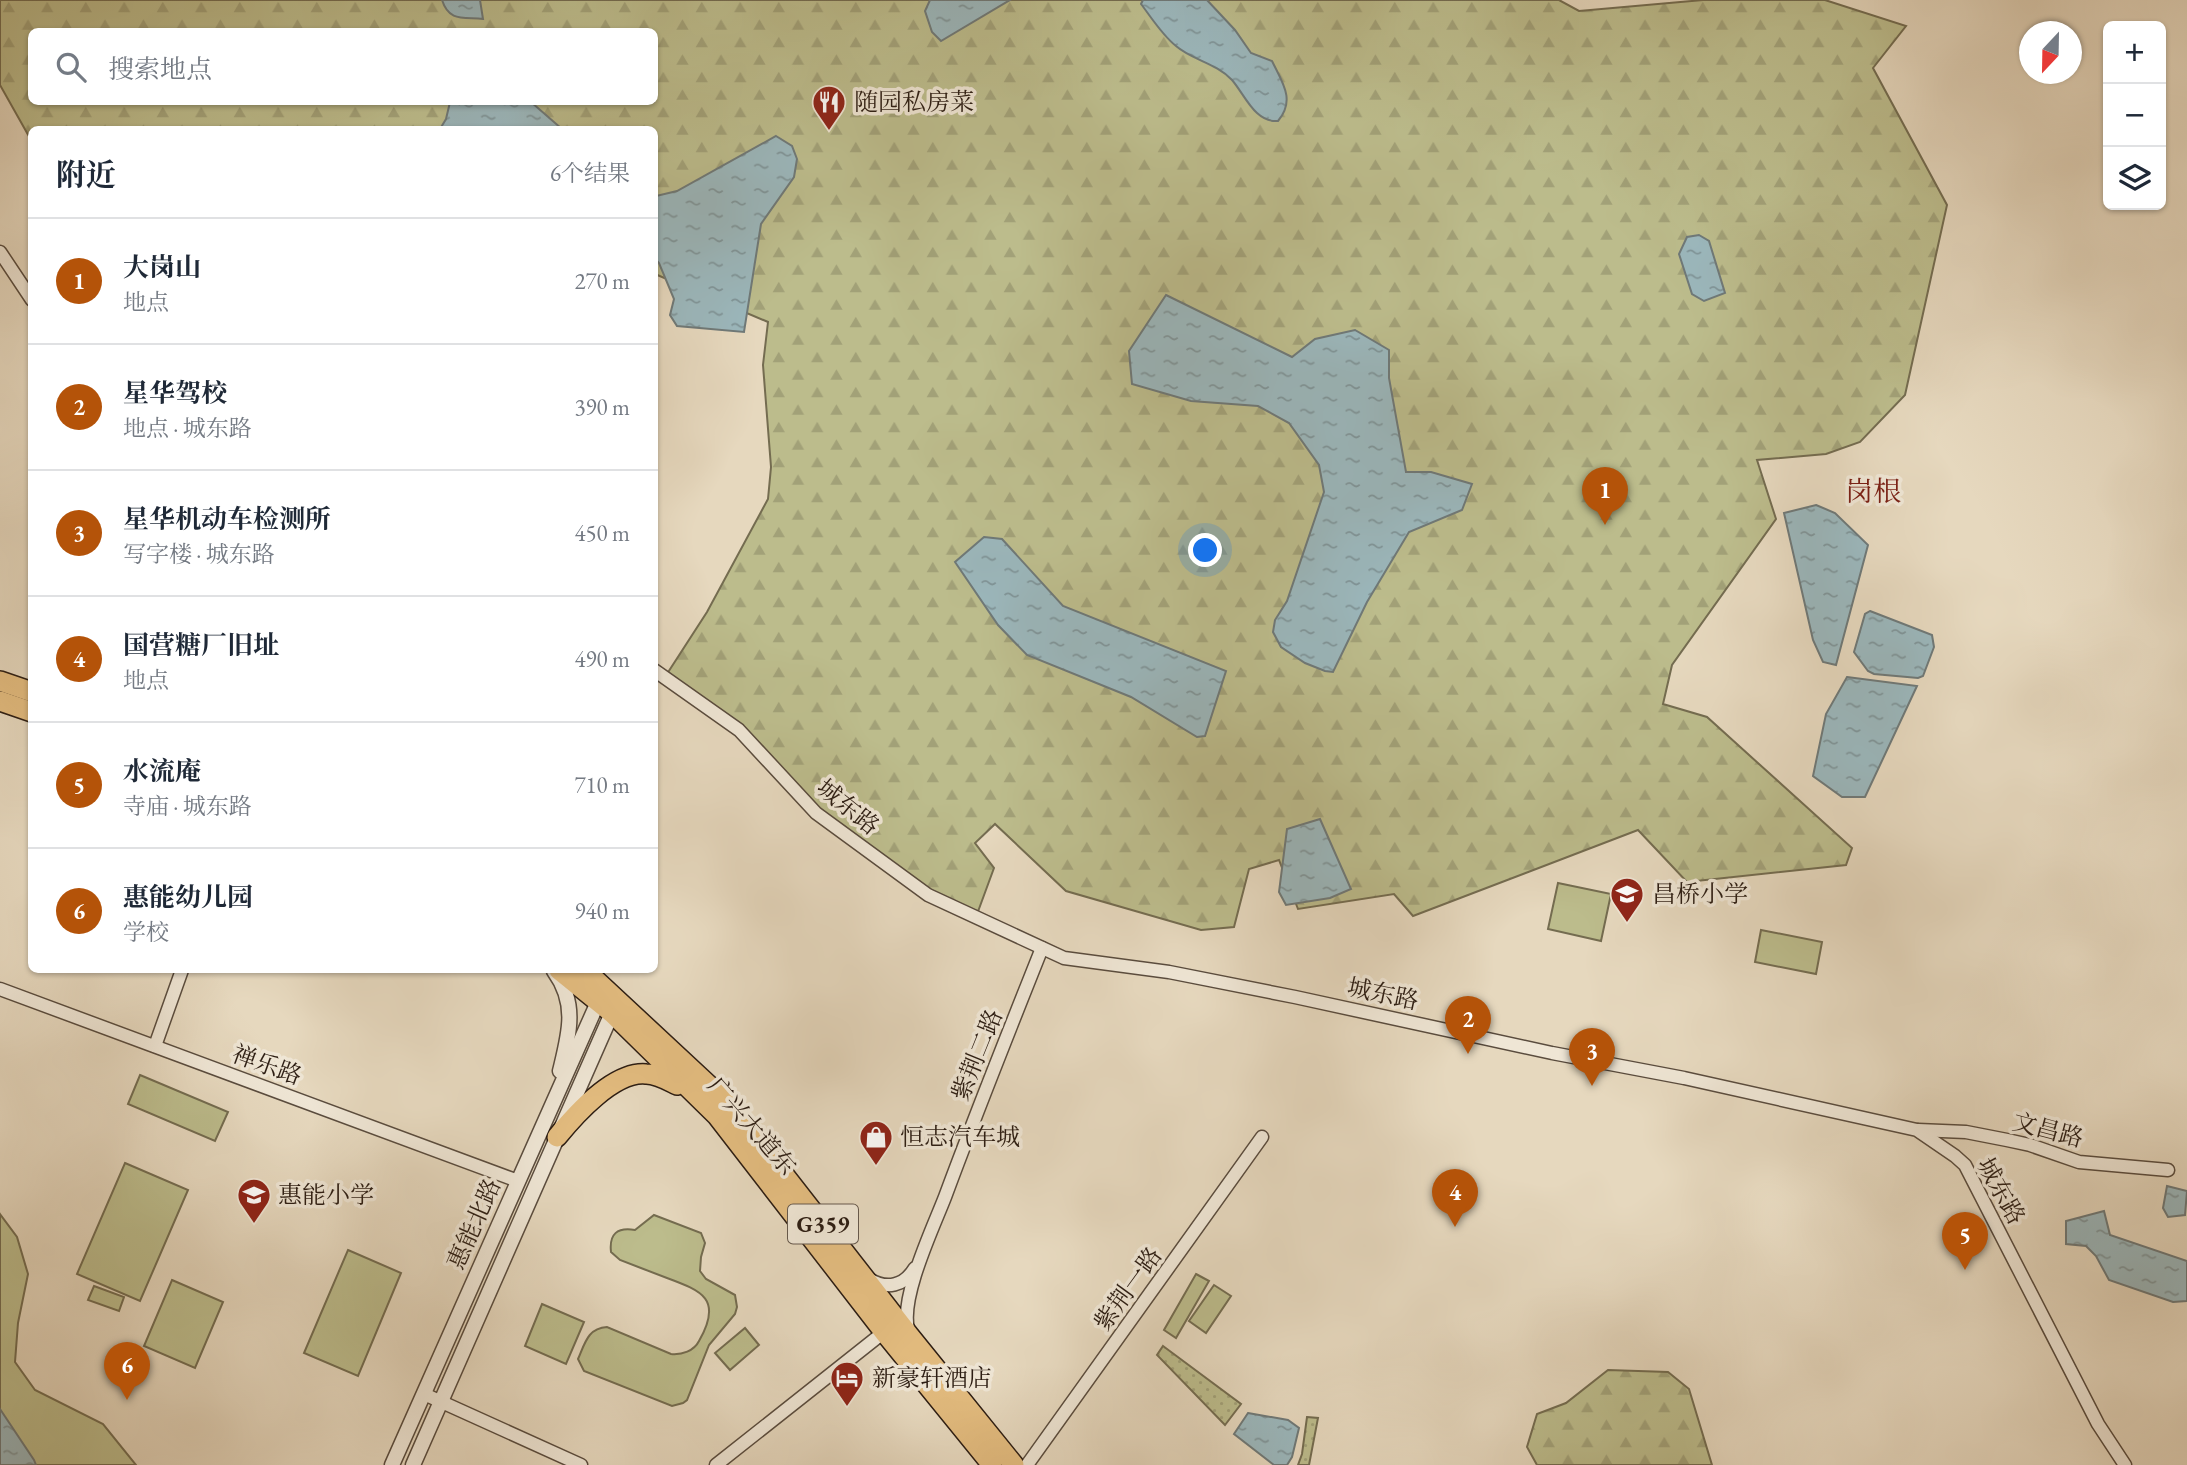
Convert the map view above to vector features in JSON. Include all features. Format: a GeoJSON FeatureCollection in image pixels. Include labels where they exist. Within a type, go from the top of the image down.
{"type":"FeatureCollection","features":[{"type":"Feature","properties":{"kind":"highway"},"geometry":{"type":"LineString","coordinates":[[0,681],[28,691]]}},
{"type":"Feature","properties":{"kind":"highway"},"geometry":{"type":"LineString","coordinates":[[0,701],[28,711]]}},
{"type":"Feature","properties":{"kind":"highway","name":"广兴大道东"},"geometry":{"type":"LineString","coordinates":[[563,973],[605,1007],[718,1115],[884,1332],[992,1465]]}},
{"type":"Feature","properties":{"kind":"highway","name":"广兴大道东"},"geometry":{"type":"LineString","coordinates":[[587,973],[730,1104],[909,1335],[1014,1465]]}},
{"type":"Feature","properties":{"kind":"highway"},"geometry":{"type":"LineString","coordinates":[[557,1137],[579,1110],[604,1090],[627,1078],[644,1073],[661,1077],[693,1094]]}},
{"type":"Feature","properties":{"kind":"street"},"geometry":{"type":"LineString","coordinates":[[0,252],[28,294]]}},
{"type":"Feature","properties":{"kind":"street","name":"城东路"},"geometry":{"type":"LineString","coordinates":[[658,673],[739,730],[817,813],[928,895],[1064,958],[1170,972],[1295,997],[1552,1053],[1691,1079],[1917,1130],[1965,1165],[2098,1424],[2125,1465]]}},
{"type":"Feature","properties":{"kind":"street","name":"紫荆二路"},"geometry":{"type":"LineString","coordinates":[[909,1335],[905,1318],[910,1292],[1042,948]]}},
{"type":"Feature","properties":{"kind":"street"},"geometry":{"type":"LineString","coordinates":[[155,1046],[181,973]]}},
{"type":"Feature","properties":{"kind":"street"},"geometry":{"type":"LineString","coordinates":[[547,1118],[567,1045],[571,1010],[566,992],[555,973]]}},
{"type":"Feature","properties":{"kind":"street","name":"禅乐路"},"geometry":{"type":"LineString","coordinates":[[0,989],[519,1181]]}},
{"type":"Feature","properties":{"kind":"street","name":"惠能北路"},"geometry":{"type":"LineString","coordinates":[[392,1465],[547,1118],[605,1007]]}},
{"type":"Feature","properties":{"kind":"street","name":"惠能北路"},"geometry":{"type":"LineString","coordinates":[[413,1465],[557,1137],[605,1007]]}},
{"type":"Feature","properties":{"kind":"street","name":"文昌路"},"geometry":{"type":"LineString","coordinates":[[1917,1130],[1966,1132],[2019,1142],[2079,1162],[2168,1170]]}},
{"type":"Feature","properties":{"kind":"street","name":"紫荆一路"},"geometry":{"type":"LineString","coordinates":[[1027,1465],[1262,1137]]}},
{"type":"Feature","properties":{"kind":"street","name":"紫荆二路"},"geometry":{"type":"LineString","coordinates":[[862,1275],[879,1285],[899,1284],[910,1276],[923,1256]]}},
{"type":"Feature","properties":{"kind":"street"},"geometry":{"type":"LineString","coordinates":[[716,1465],[884,1332]]}},
{"type":"Feature","properties":{"kind":"street"},"geometry":{"type":"LineString","coordinates":[[424,1394],[581,1465]]}},
{"type":"Feature","properties":{"kind":"green space"},"geometry":{"type":"Polygon","coordinates":[[[0,0],[1559,0],[1579,11],[1703,0],[1825,0],[1906,26],[1873,68],[1947,205],[1905,395],[1860,442],[1826,454],[1757,460],[1776,519],[1672,665],[1663,704],[1707,717],[1852,848],[1846,865],[1687,882],[1638,830],[1413,916],[1394,894],[1298,909],[1279,860],[1249,869],[1234,927],[1201,930],[1066,891],[995,824],[975,843],[994,868],[976,917],[928,895],[816,813],[739,730],[665,677],[707,612],[768,499],[771,467],[763,365],[768,322],[658,275],[658,126],[28,126],[28,135],[0,85],[0,0]]]}},
{"type":"Feature","properties":{"kind":"green space"},"geometry":{"type":"Polygon","coordinates":[[[1558,883],[1611,894],[1601,941],[1548,929],[1558,883]]]}},
{"type":"Feature","properties":{"kind":"green space"},"geometry":{"type":"Polygon","coordinates":[[[1761,930],[1822,942],[1816,974],[1755,962],[1761,930]]]}},
{"type":"Feature","properties":{"kind":"green space"},"geometry":{"type":"Polygon","coordinates":[[[140,1075],[228,1112],[215,1141],[128,1104],[140,1075]]]}},
{"type":"Feature","properties":{"kind":"green space"},"geometry":{"type":"Polygon","coordinates":[[[125,1163],[188,1190],[140,1301],[77,1274],[125,1163]]]}},
{"type":"Feature","properties":{"kind":"green space"},"geometry":{"type":"Polygon","coordinates":[[[0,1214],[17,1237],[28,1274],[18,1323],[15,1362],[35,1390],[103,1424],[136,1465],[0,1465],[0,1214]]]}},
{"type":"Feature","properties":{"kind":"green space"},"geometry":{"type":"Polygon","coordinates":[[[654,1215],[701,1233],[705,1243],[700,1271],[706,1279],[735,1295],[737,1307],[735,1314],[709,1345],[687,1400],[672,1406],[584,1371],[578,1359],[591,1333],[607,1327],[671,1354],[687,1352],[699,1341],[709,1315],[709,1306],[705,1299],[690,1287],[620,1260],[611,1252],[611,1241],[616,1233],[635,1230],[654,1215]]]}},
{"type":"Feature","properties":{"kind":"green space"},"geometry":{"type":"Polygon","coordinates":[[[348,1250],[401,1273],[358,1376],[304,1353],[348,1250]]]}},
{"type":"Feature","properties":{"kind":"green space"},"geometry":{"type":"Polygon","coordinates":[[[1196,1274],[1209,1281],[1176,1338],[1164,1330],[1196,1274]]]}},
{"type":"Feature","properties":{"kind":"green space"},"geometry":{"type":"Polygon","coordinates":[[[172,1280],[223,1302],[195,1368],[144,1346],[172,1280]]]}},
{"type":"Feature","properties":{"kind":"green space"},"geometry":{"type":"Polygon","coordinates":[[[1214,1285],[1231,1296],[1206,1333],[1189,1321],[1214,1285]]]}},
{"type":"Feature","properties":{"kind":"green space"},"geometry":{"type":"Polygon","coordinates":[[[94,1286],[124,1297],[119,1311],[88,1300],[94,1286]]]}},
{"type":"Feature","properties":{"kind":"green space"},"geometry":{"type":"Polygon","coordinates":[[[542,1304],[584,1322],[566,1364],[525,1346],[542,1304]]]}},
{"type":"Feature","properties":{"kind":"green space"},"geometry":{"type":"Polygon","coordinates":[[[745,1328],[759,1345],[730,1370],[715,1353],[745,1328]]]}},
{"type":"Feature","properties":{"kind":"green space"},"geometry":{"type":"Polygon","coordinates":[[[1163,1346],[1241,1404],[1225,1425],[1157,1355],[1163,1346]]]}},
{"type":"Feature","properties":{"kind":"green space"},"geometry":{"type":"Polygon","coordinates":[[[1608,1370],[1668,1372],[1689,1389],[1712,1465],[1537,1465],[1527,1447],[1537,1414],[1566,1403],[1608,1370]]]}},
{"type":"Feature","properties":{"kind":"green space"},"geometry":{"type":"Polygon","coordinates":[[[1307,1417],[1318,1418],[1309,1465],[1298,1465],[1302,1454],[1307,1417]]]}},
{"type":"Feature","properties":{"kind":"water"},"geometry":{"type":"Polygon","coordinates":[[[442,0],[480,0],[483,19],[453,15],[442,0]]]}},
{"type":"Feature","properties":{"kind":"water"},"geometry":{"type":"Polygon","coordinates":[[[930,0],[1010,0],[941,41],[932,32],[925,11],[930,0]]]}},
{"type":"Feature","properties":{"kind":"water"},"geometry":{"type":"Polygon","coordinates":[[[1143,0],[1207,0],[1235,30],[1251,53],[1272,61],[1287,98],[1278,121],[1263,118],[1257,113],[1226,74],[1182,51],[1171,42],[1141,4],[1143,0]]]}},
{"type":"Feature","properties":{"kind":"water"},"geometry":{"type":"Polygon","coordinates":[[[449,105],[534,105],[559,126],[442,126],[449,105]]]}},
{"type":"Feature","properties":{"kind":"water"},"geometry":{"type":"Polygon","coordinates":[[[776,136],[792,146],[797,159],[794,177],[761,224],[744,332],[677,326],[670,315],[674,299],[658,262],[658,196],[677,191],[776,136]]]}},
{"type":"Feature","properties":{"kind":"water"},"geometry":{"type":"Polygon","coordinates":[[[1699,235],[1709,241],[1725,293],[1704,301],[1692,294],[1679,254],[1687,237],[1699,235]]]}},
{"type":"Feature","properties":{"kind":"water"},"geometry":{"type":"Polygon","coordinates":[[[1166,295],[1292,357],[1315,339],[1355,330],[1389,350],[1389,378],[1406,472],[1431,472],[1472,484],[1462,510],[1409,532],[1367,602],[1333,672],[1305,663],[1281,647],[1273,632],[1275,620],[1287,601],[1324,492],[1319,465],[1289,423],[1258,406],[1191,401],[1132,384],[1129,351],[1166,295]]]}},
{"type":"Feature","properties":{"kind":"water"},"geometry":{"type":"Polygon","coordinates":[[[1816,505],[1835,513],[1868,545],[1836,665],[1823,662],[1813,640],[1784,513],[1816,505]]]}},
{"type":"Feature","properties":{"kind":"water"},"geometry":{"type":"Polygon","coordinates":[[[984,537],[1002,539],[1063,606],[1226,671],[1205,736],[1197,737],[1131,697],[1027,655],[998,625],[955,562],[984,537]]]}},
{"type":"Feature","properties":{"kind":"water"},"geometry":{"type":"Polygon","coordinates":[[[1870,611],[1932,635],[1934,647],[1923,676],[1918,678],[1874,674],[1868,671],[1854,652],[1865,614],[1870,611]]]}},
{"type":"Feature","properties":{"kind":"water"},"geometry":{"type":"Polygon","coordinates":[[[1847,677],[1917,686],[1865,797],[1842,797],[1813,776],[1826,714],[1847,677]]]}},
{"type":"Feature","properties":{"kind":"water"},"geometry":{"type":"Polygon","coordinates":[[[1320,819],[1351,889],[1330,898],[1286,905],[1279,892],[1287,829],[1320,819]]]}},
{"type":"Feature","properties":{"kind":"water"},"geometry":{"type":"Polygon","coordinates":[[[2167,1186],[2187,1191],[2185,1215],[2168,1217],[2163,1208],[2167,1186]]]}},
{"type":"Feature","properties":{"kind":"water"},"geometry":{"type":"Polygon","coordinates":[[[2104,1211],[2110,1235],[2187,1261],[2187,1301],[2173,1302],[2109,1280],[2096,1256],[2086,1246],[2066,1244],[2066,1221],[2104,1211]]]}},
{"type":"Feature","properties":{"kind":"water"},"geometry":{"type":"Polygon","coordinates":[[[0,1409],[34,1460],[36,1465],[0,1465],[0,1409]]]}},
{"type":"Feature","properties":{"kind":"water"},"geometry":{"type":"Polygon","coordinates":[[[1248,1413],[1288,1420],[1299,1428],[1292,1457],[1287,1465],[1274,1465],[1234,1434],[1248,1413]]]}},
{"type":"Feature","properties":{"kind":"place","name":"随园私房菜"},"geometry":{"type":"Point","coordinates":[829,132]}},
{"type":"Feature","properties":{"kind":"place","name":"大岗山"},"geometry":{"type":"Point","coordinates":[1605,525]}},
{"type":"Feature","properties":{"kind":"place","name":"昌桥小学"},"geometry":{"type":"Point","coordinates":[1627,924]}},
{"type":"Feature","properties":{"kind":"place","name":"星华驾校"},"geometry":{"type":"Point","coordinates":[1468,1054]}},
{"type":"Feature","properties":{"kind":"place","name":"星华机动车检测所"},"geometry":{"type":"Point","coordinates":[1592,1086]}},
{"type":"Feature","properties":{"kind":"place","name":"恒志汽车城"},"geometry":{"type":"Point","coordinates":[876,1167]}},
{"type":"Feature","properties":{"kind":"place","name":"惠能小学"},"geometry":{"type":"Point","coordinates":[254,1225]}},
{"type":"Feature","properties":{"kind":"place","name":"国营糖厂旧址"},"geometry":{"type":"Point","coordinates":[1455,1227]}},
{"type":"Feature","properties":{"kind":"place","name":"水流庵"},"geometry":{"type":"Point","coordinates":[1965,1270]}},
{"type":"Feature","properties":{"kind":"place","name":"惠能幼儿园"},"geometry":{"type":"Point","coordinates":[127,1400]}},
{"type":"Feature","properties":{"kind":"place","name":"新豪轩酒店"},"geometry":{"type":"Point","coordinates":[847,1408]}},
{"type":"Feature","properties":{"kind":"district","name":"岗根"},"geometry":{"type":"Point","coordinates":[1873,491]}}]}
